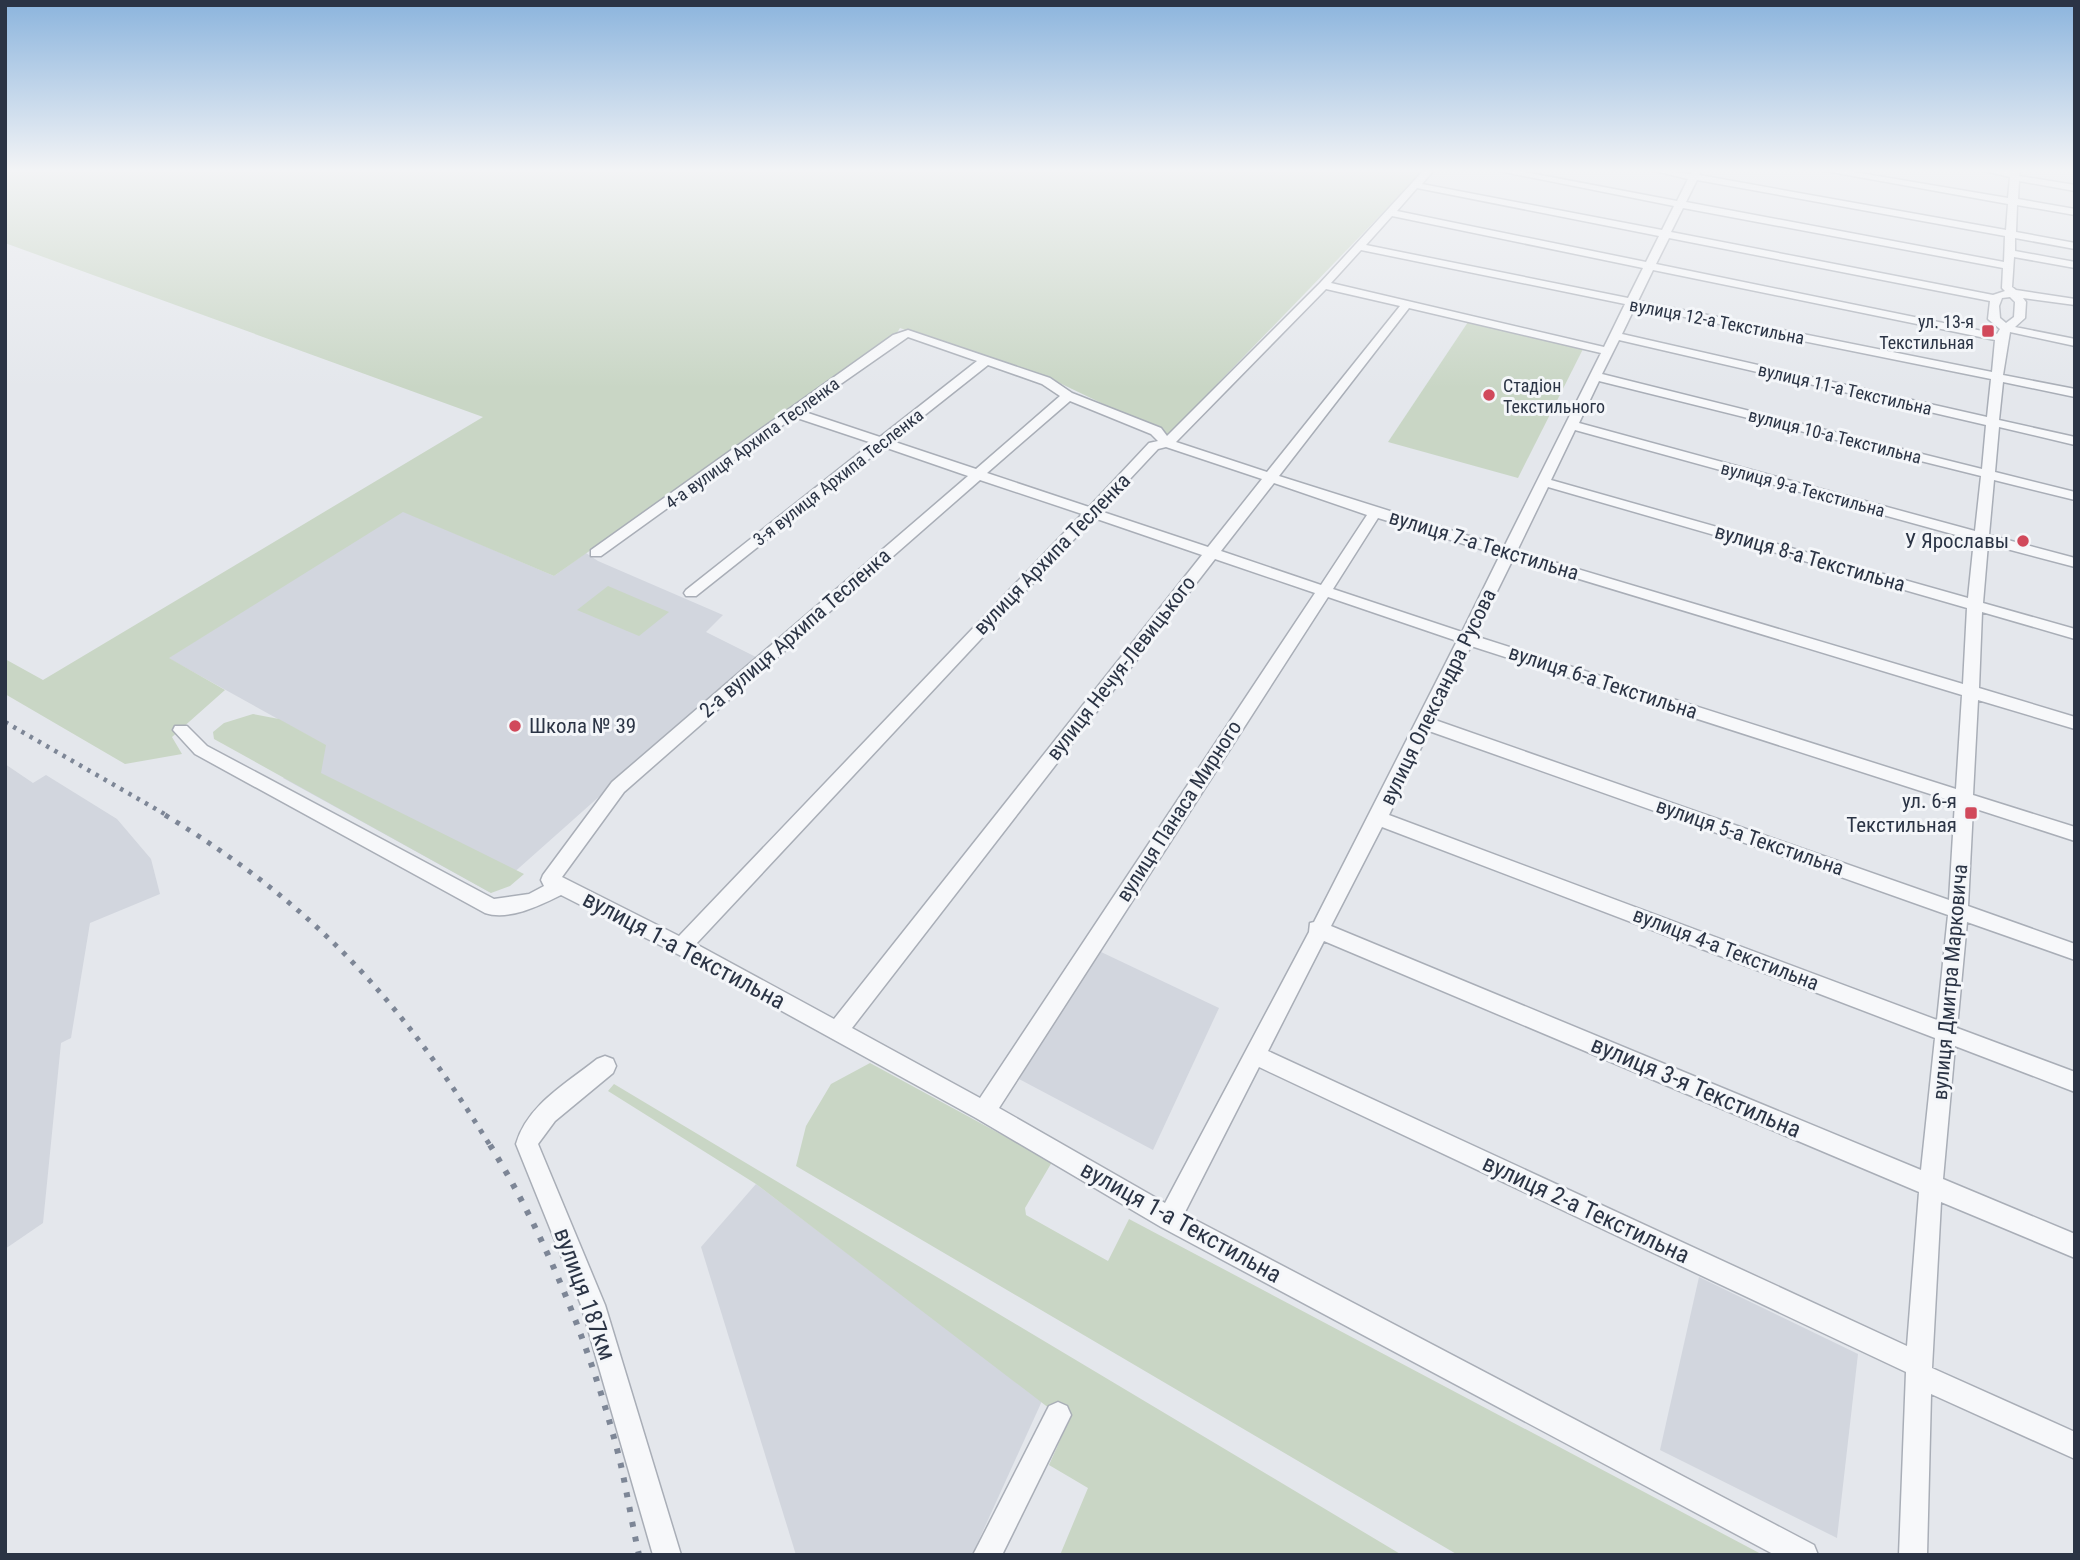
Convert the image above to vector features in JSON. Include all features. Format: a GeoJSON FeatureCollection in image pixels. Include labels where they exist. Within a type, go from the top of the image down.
{"type":"FeatureCollection","features":[{"type":"Feature","properties":{"kind":"street","name":"вулиця Архипа Тесленка"},"geometry":{"type":"LineString","coordinates":[[681,947],[870,743],[1093,514],[1154,446],[1167,443],[1364,243]]}},
{"type":"Feature","properties":{"kind":"street"},"geometry":{"type":"LineString","coordinates":[[1535,243],[2004,333],[2075,343]]}},
{"type":"Feature","properties":{"kind":"street","name":"вулиця Олександра Русова"},"geometry":{"type":"LineString","coordinates":[[1169,1219],[1317,929],[1378,818],[1545,482],[1660,243]]}},
{"type":"Feature","properties":{"kind":"street"},"geometry":{"type":"LineString","coordinates":[[1712,243],[2004,296],[2075,303]]}},
{"type":"Feature","properties":{"kind":"street"},"geometry":{"type":"LineString","coordinates":[[1952,243],[2009,251],[2075,246]]}},
{"type":"Feature","properties":{"kind":"street"},"geometry":{"type":"LineString","coordinates":[[1976,243],[2075,265]]}},
{"type":"Feature","properties":{"kind":"street","name":"вулиця Дмитра Марковича"},"geometry":{"type":"LineString","coordinates":[[1913,1555],[1931,1185],[1958,911],[1975,606],[1984,538],[1991,422],[2004,333],[1994,319],[2007,288],[2010,243]]}},
{"type":"Feature","properties":{"kind":"street","name":"вулиця 12-а Текстильна"},"geometry":{"type":"LineString","coordinates":[[1360,247],[2075,394]]}},
{"type":"Feature","properties":{"kind":"street","name":"вулиця 11-а Текстильна"},"geometry":{"type":"LineString","coordinates":[[1324,285],[1406,305],[1611,344],[2075,441]]}},
{"type":"Feature","properties":{"kind":"street","name":"вулиця Нечуя-Левицького"},"geometry":{"type":"LineString","coordinates":[[836,1032],[1406,305]]}},
{"type":"Feature","properties":{"kind":"street","name":"вулиця 7-а Текстильна"},"geometry":{"type":"LineString","coordinates":[[908,333],[1046,382],[1068,396],[1156,431],[1167,443],[1375,513],[2075,723]]}},
{"type":"Feature","properties":{"kind":"street","name":"4-а вулиця Архипа Тесленка"},"geometry":{"type":"LineString","coordinates":[[596,554],[897,337],[908,333]]}},
{"type":"Feature","properties":{"kind":"street","name":"3-я вулиця Архипа Тесленка"},"geometry":{"type":"LineString","coordinates":[[691,593],[985,361]]}},
{"type":"Feature","properties":{"kind":"street","name":"вулиця 10-а Текстильна"},"geometry":{"type":"LineString","coordinates":[[1595,376],[2075,496]]}},
{"type":"Feature","properties":{"kind":"street","name":"2-а вулиця Архипа Тесленка"},"geometry":{"type":"LineString","coordinates":[[561,886],[550,880],[618,788],[1068,396]]}},
{"type":"Feature","properties":{"kind":"street","name":"вулиця 6-а Текстильна"},"geometry":{"type":"LineString","coordinates":[[795,413],[974,476],[1213,551],[1467,639],[2075,834]]}},
{"type":"Feature","properties":{"kind":"street","name":"вулиця 9-а Текстильна"},"geometry":{"type":"LineString","coordinates":[[1571,425],[2075,563]]}},
{"type":"Feature","properties":{"kind":"street","name":"вулиця 8-а Текстильна"},"geometry":{"type":"LineString","coordinates":[[1545,482],[2075,634]]}},
{"type":"Feature","properties":{"kind":"street","name":"вулиця Панаса Мирного"},"geometry":{"type":"LineString","coordinates":[[984,1111],[1375,513]]}},
{"type":"Feature","properties":{"kind":"street","name":"вулиця 5-а Текстильна"},"geometry":{"type":"LineString","coordinates":[[1425,723],[2075,952]]}},
{"type":"Feature","properties":{"kind":"street"},"geometry":{"type":"LineString","coordinates":[[181,730],[201,750],[492,907],[532,901],[561,886]]}},
{"type":"Feature","properties":{"kind":"street","name":"вулиця 4-а Текстильна"},"geometry":{"type":"LineString","coordinates":[[1378,818],[2075,1082]]}},
{"type":"Feature","properties":{"kind":"street","name":"вулиця 1-а Текстильна"},"geometry":{"type":"LineString","coordinates":[[561,886],[681,947],[984,1111],[1169,1219],[1804,1555]]}},
{"type":"Feature","properties":{"kind":"street","name":"вулиця 3-я Текстильна"},"geometry":{"type":"LineString","coordinates":[[1317,929],[2075,1246]]}},
{"type":"Feature","properties":{"kind":"street","name":"вулиця 2-а Текстильна"},"geometry":{"type":"LineString","coordinates":[[1253,1054],[2075,1446]]}},
{"type":"Feature","properties":{"kind":"street","name":"вулиця 187км"},"geometry":{"type":"LineString","coordinates":[[605,1066],[535,1125],[527,1138],[527,1144],[593,1305],[667,1555]]}},
{"type":"Feature","properties":{"kind":"street"},"geometry":{"type":"LineString","coordinates":[[987,1555],[1058,1415]]}},
{"type":"Feature","properties":{"kind":"shaded area","name":"Школа № 39"},"geometry":{"type":"Polygon","coordinates":[[[403,511],[554,576],[586,553],[598,561],[723,615],[706,632],[756,657],[491,893],[283,778],[325,745],[168,658],[403,511]]]}},
{"type":"Feature","properties":{"kind":"shaded area"},"geometry":{"type":"Polygon","coordinates":[[[5,764],[33,783],[46,775],[117,819],[151,859],[160,894],[90,923],[71,1038],[61,1043],[43,1223],[5,1249],[5,764]]]}},
{"type":"Feature","properties":{"kind":"shaded area"},"geometry":{"type":"Polygon","coordinates":[[[1099,951],[1219,1008],[1153,1150],[1019,1079],[1099,951]]]}},
{"type":"Feature","properties":{"kind":"shaded area"},"geometry":{"type":"Polygon","coordinates":[[[756,1184],[1042,1401],[972,1555],[796,1555],[701,1247],[756,1184]]]}},
{"type":"Feature","properties":{"kind":"shaded area"},"geometry":{"type":"Polygon","coordinates":[[[1699,1277],[1858,1354],[1837,1538],[1660,1450],[1699,1277]]]}},
{"type":"Feature","properties":{"kind":"green space"},"geometry":{"type":"Polygon","coordinates":[[[5,243],[1354,243],[1168,435],[1047,377],[900,328],[895,336],[554,576],[403,512],[169,658],[225,690],[172,737],[182,754],[125,764],[5,694],[5,659],[43,680],[483,417],[5,243]]]}},
{"type":"Feature","properties":{"kind":"green space","name":"Стадіон Текстильного"},"geometry":{"type":"Polygon","coordinates":[[[1468,322],[1583,349],[1518,478],[1388,442],[1468,322]]]}},
{"type":"Feature","properties":{"kind":"green space"},"geometry":{"type":"Polygon","coordinates":[[[608,586],[669,612],[639,636],[577,610],[608,586]]]}},
{"type":"Feature","properties":{"kind":"green space"},"geometry":{"type":"Polygon","coordinates":[[[253,714],[279,719],[326,745],[321,773],[524,874],[510,886],[491,893],[214,739],[213,732],[224,723],[253,714]]]}},
{"type":"Feature","properties":{"kind":"green space"},"geometry":{"type":"Polygon","coordinates":[[[870,1063],[1052,1162],[1025,1208],[1026,1215],[1108,1261],[1129,1219],[1763,1555],[1458,1555],[796,1166],[806,1126],[831,1084],[870,1063]]]}},
{"type":"Feature","properties":{"kind":"green space"},"geometry":{"type":"Polygon","coordinates":[[[614,1084],[1402,1555],[1060,1555],[1088,1488],[1049,1465],[1066,1427],[1058,1415],[756,1184],[608,1091],[614,1084]]]}},
{"type":"Feature","properties":{"kind":"railway"},"geometry":{"type":"LineString","coordinates":[[5,722],[168,816]]}},
{"type":"Feature","properties":{"kind":"railway"},"geometry":{"type":"LineString","coordinates":[[165,815],[266,884],[350,960],[423,1045],[491,1147]]}},
{"type":"Feature","properties":{"kind":"railway"},"geometry":{"type":"LineString","coordinates":[[490,1145],[531,1218],[567,1298],[597,1380],[620,1461],[639,1555]]}},
{"type":"Feature","properties":{"kind":"place","name":"ул. 13-я Текстильная"},"geometry":{"type":"Point","coordinates":[1988,331]}},
{"type":"Feature","properties":{"kind":"place","name":"Стадіон Текстильного"},"geometry":{"type":"Point","coordinates":[1489,395]}},
{"type":"Feature","properties":{"kind":"place","name":"У Ярославы"},"geometry":{"type":"Point","coordinates":[2023,541]}},
{"type":"Feature","properties":{"kind":"place","name":"Школа № 39"},"geometry":{"type":"Point","coordinates":[515,726]}},
{"type":"Feature","properties":{"kind":"place","name":"ул. 6-я Текстильная"},"geometry":{"type":"Point","coordinates":[1971,813]}}]}
